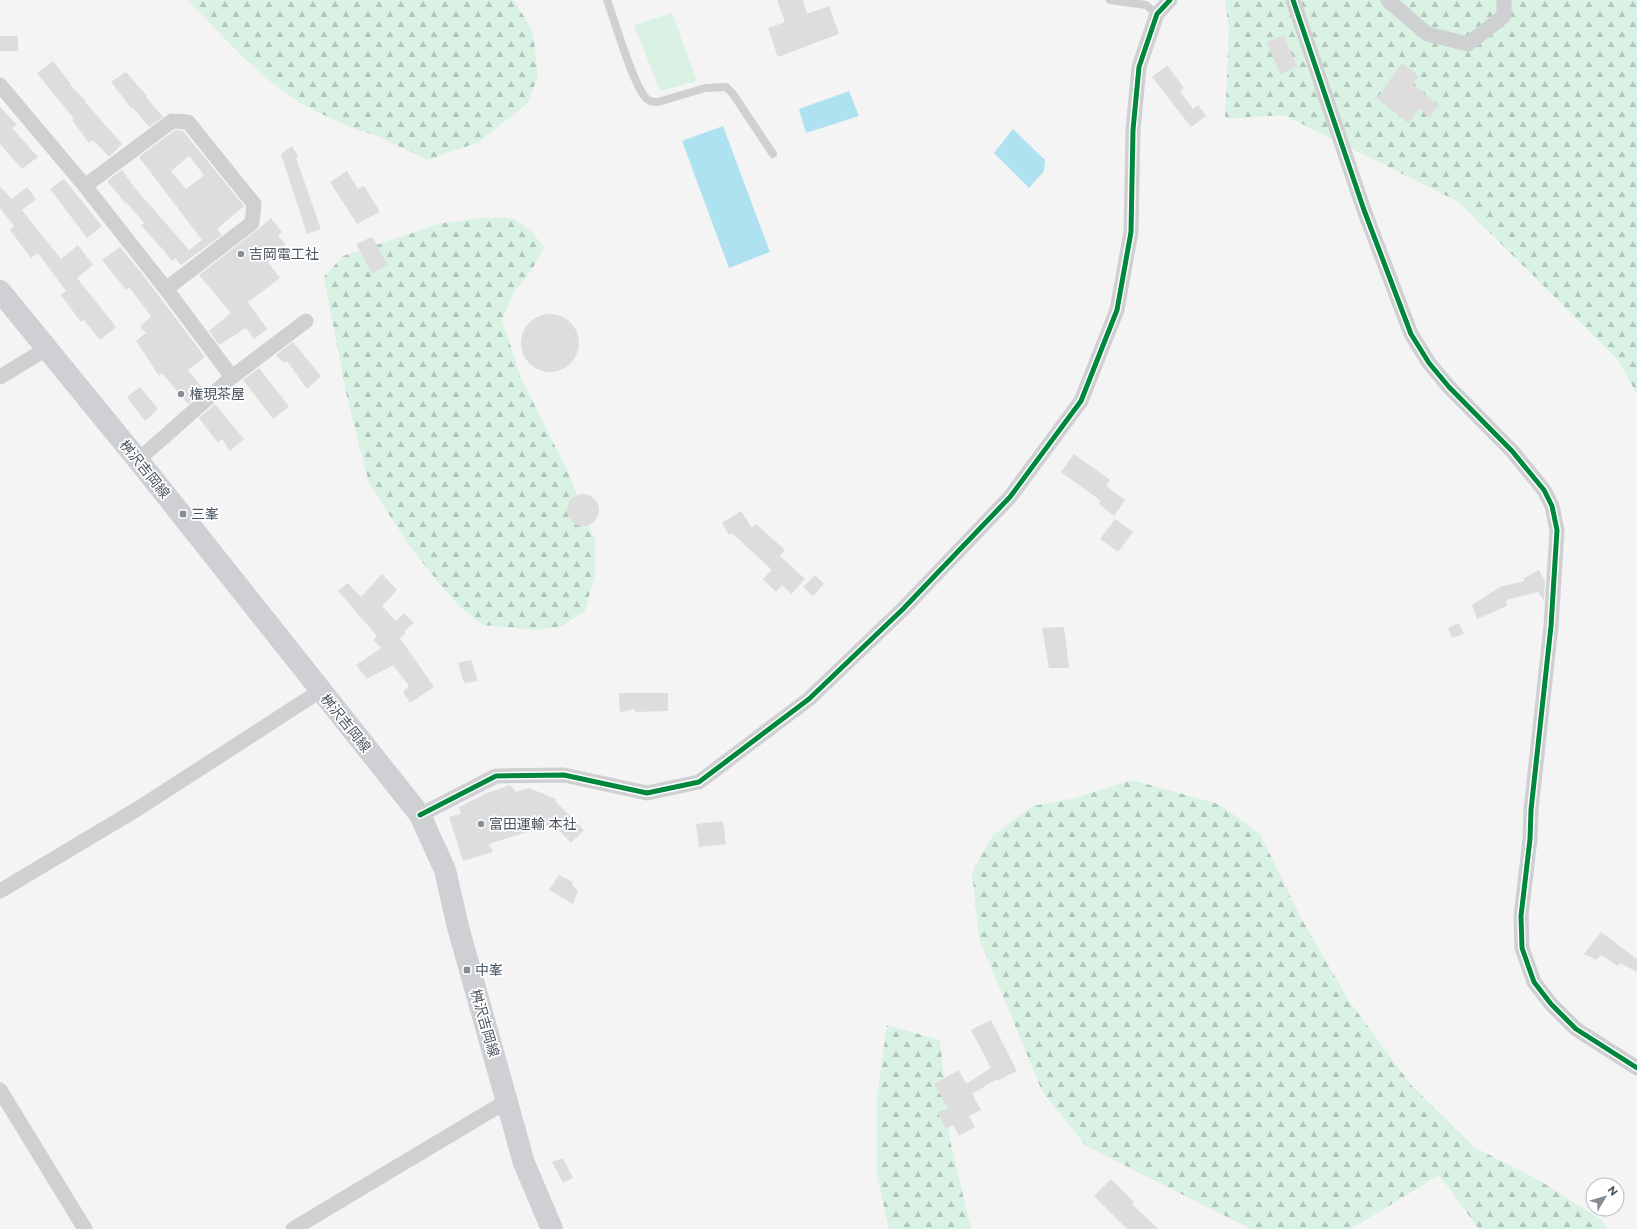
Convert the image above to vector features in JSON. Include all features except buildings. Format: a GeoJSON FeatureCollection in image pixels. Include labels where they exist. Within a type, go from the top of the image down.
{"type":"FeatureCollection","features":[{"type":"Feature","properties":{"kind":"main road","name":"桝沢吉岡線"},"geometry":{"type":"LineString","coordinates":[[0,291],[138,460],[420,815],[445,870],[458,927],[524,1163],[552,1229]]}},
{"type":"Feature","properties":{"kind":"street"},"geometry":{"type":"LineString","coordinates":[[420,815],[496,776],[564,775],[647,793],[699,782],[809,699],[903,609],[1010,497],[1081,401],[1117,310],[1131,232],[1133,130],[1139,66],[1157,14],[1170,0]]}},
{"type":"Feature","properties":{"kind":"street"},"geometry":{"type":"LineString","coordinates":[[1293,0],[1364,210],[1411,334],[1429,363],[1449,387],[1512,451],[1544,490],[1552,506],[1557,530],[1552,611],[1531,810],[1530,839],[1520,916],[1522,948],[1534,982],[1551,1004],[1576,1029],[1637,1068]]}},
{"type":"Feature","properties":{"kind":"street"},"geometry":{"type":"LineString","coordinates":[[1388,0],[1427,34],[1468,44],[1504,16],[1504,0]]}},
{"type":"Feature","properties":{"kind":"street"},"geometry":{"type":"LineString","coordinates":[[0,85],[85,186],[166,289],[232,377]]}},
{"type":"Feature","properties":{"kind":"street"},"geometry":{"type":"LineString","coordinates":[[85,186],[172,120],[188,122],[254,204],[252,223],[166,289]]}},
{"type":"Feature","properties":{"kind":"street"},"geometry":{"type":"LineString","coordinates":[[138,460],[232,377],[306,322]]}},
{"type":"Feature","properties":{"kind":"street"},"geometry":{"type":"LineString","coordinates":[[0,377],[46,349]]}},
{"type":"Feature","properties":{"kind":"street"},"geometry":{"type":"LineString","coordinates":[[0,891],[139,808],[320,691]]}},
{"type":"Feature","properties":{"kind":"street"},"geometry":{"type":"LineString","coordinates":[[0,1090],[85,1229]]}},
{"type":"Feature","properties":{"kind":"street"},"geometry":{"type":"LineString","coordinates":[[294,1229],[507,1101]]}},
{"type":"Feature","properties":{"kind":"lane"},"geometry":{"type":"LineString","coordinates":[[607,0],[637,82],[646,98],[653,102],[658,102],[705,88],[726,88],[733,94],[773,154]]}},
{"type":"Feature","properties":{"kind":"lane"},"geometry":{"type":"LineString","coordinates":[[1110,0],[1146,5],[1157,14]]}},
{"type":"Feature","properties":{"kind":"green space"},"geometry":{"type":"Polygon","coordinates":[[[187,0],[514,0],[533,32],[538,75],[528,103],[479,142],[428,160],[377,136],[347,126],[301,104],[266,78],[243,57],[187,0]]]}},
{"type":"Feature","properties":{"kind":"green space"},"geometry":{"type":"Polygon","coordinates":[[[1225,0],[1637,0],[1637,394],[1617,359],[1459,202],[1284,115],[1225,119],[1229,31],[1225,0]]]}},
{"type":"Feature","properties":{"kind":"green space"},"geometry":{"type":"Polygon","coordinates":[[[672,13],[697,81],[660,91],[634,25],[672,13]]]}},
{"type":"Feature","properties":{"kind":"green space"},"geometry":{"type":"Polygon","coordinates":[[[482,218],[513,218],[531,231],[544,247],[533,268],[514,292],[502,319],[520,376],[567,470],[595,540],[595,574],[585,611],[562,626],[538,630],[483,625],[460,607],[408,544],[369,483],[346,393],[324,277],[343,256],[442,223],[482,218]]]}},
{"type":"Feature","properties":{"kind":"green space"},"geometry":{"type":"Polygon","coordinates":[[[1132,780],[1219,804],[1260,834],[1301,918],[1349,1001],[1411,1085],[1474,1147],[1542,1182],[1585,1209],[1585,1217],[1597,1217],[1608,1229],[1479,1229],[1439,1175],[1351,1229],[1251,1229],[1086,1146],[1042,1091],[979,938],[972,872],[993,835],[1033,806],[1075,798],[1132,780]]]}},
{"type":"Feature","properties":{"kind":"green space"},"geometry":{"type":"Polygon","coordinates":[[[887,1025],[940,1040],[950,1140],[971,1229],[889,1229],[877,1176],[877,1096],[887,1025]]]}},
{"type":"Feature","properties":{"kind":"water"},"geometry":{"type":"Polygon","coordinates":[[[849,91],[859,116],[806,133],[799,109],[849,91]]]}},
{"type":"Feature","properties":{"kind":"water"},"geometry":{"type":"Polygon","coordinates":[[[723,126],[770,252],[729,268],[682,141],[723,126]]]}},
{"type":"Feature","properties":{"kind":"water"},"geometry":{"type":"Polygon","coordinates":[[[1013,129],[1045,160],[1044,171],[1029,188],[994,153],[1013,129]]]}},
{"type":"Feature","properties":{"kind":"cycle path"},"geometry":{"type":"LineString","coordinates":[[420,815],[496,776],[564,775],[647,793],[699,782],[809,699],[903,609],[1010,497],[1081,401],[1117,310],[1131,232],[1133,130],[1139,67],[1157,14],[1170,0]]}},
{"type":"Feature","properties":{"kind":"cycle path"},"geometry":{"type":"LineString","coordinates":[[1293,0],[1364,210],[1411,334],[1429,363],[1449,387],[1512,451],[1544,490],[1552,506],[1557,530],[1551,626],[1521,916],[1522,948],[1534,982],[1551,1004],[1576,1029],[1637,1068]]}},
{"type":"Feature","properties":{"kind":"place","name":"吉岡電工社"},"geometry":{"type":"Point","coordinates":[241,254]}},
{"type":"Feature","properties":{"kind":"place","name":"権現茶屋"},"geometry":{"type":"Point","coordinates":[181,394]}},
{"type":"Feature","properties":{"kind":"place","name":"三峯"},"geometry":{"type":"Point","coordinates":[183,514]}},
{"type":"Feature","properties":{"kind":"place","name":"富田運輸 本社"},"geometry":{"type":"Point","coordinates":[481,824]}},
{"type":"Feature","properties":{"kind":"place","name":"中峯"},"geometry":{"type":"Point","coordinates":[467,970]}}]}
